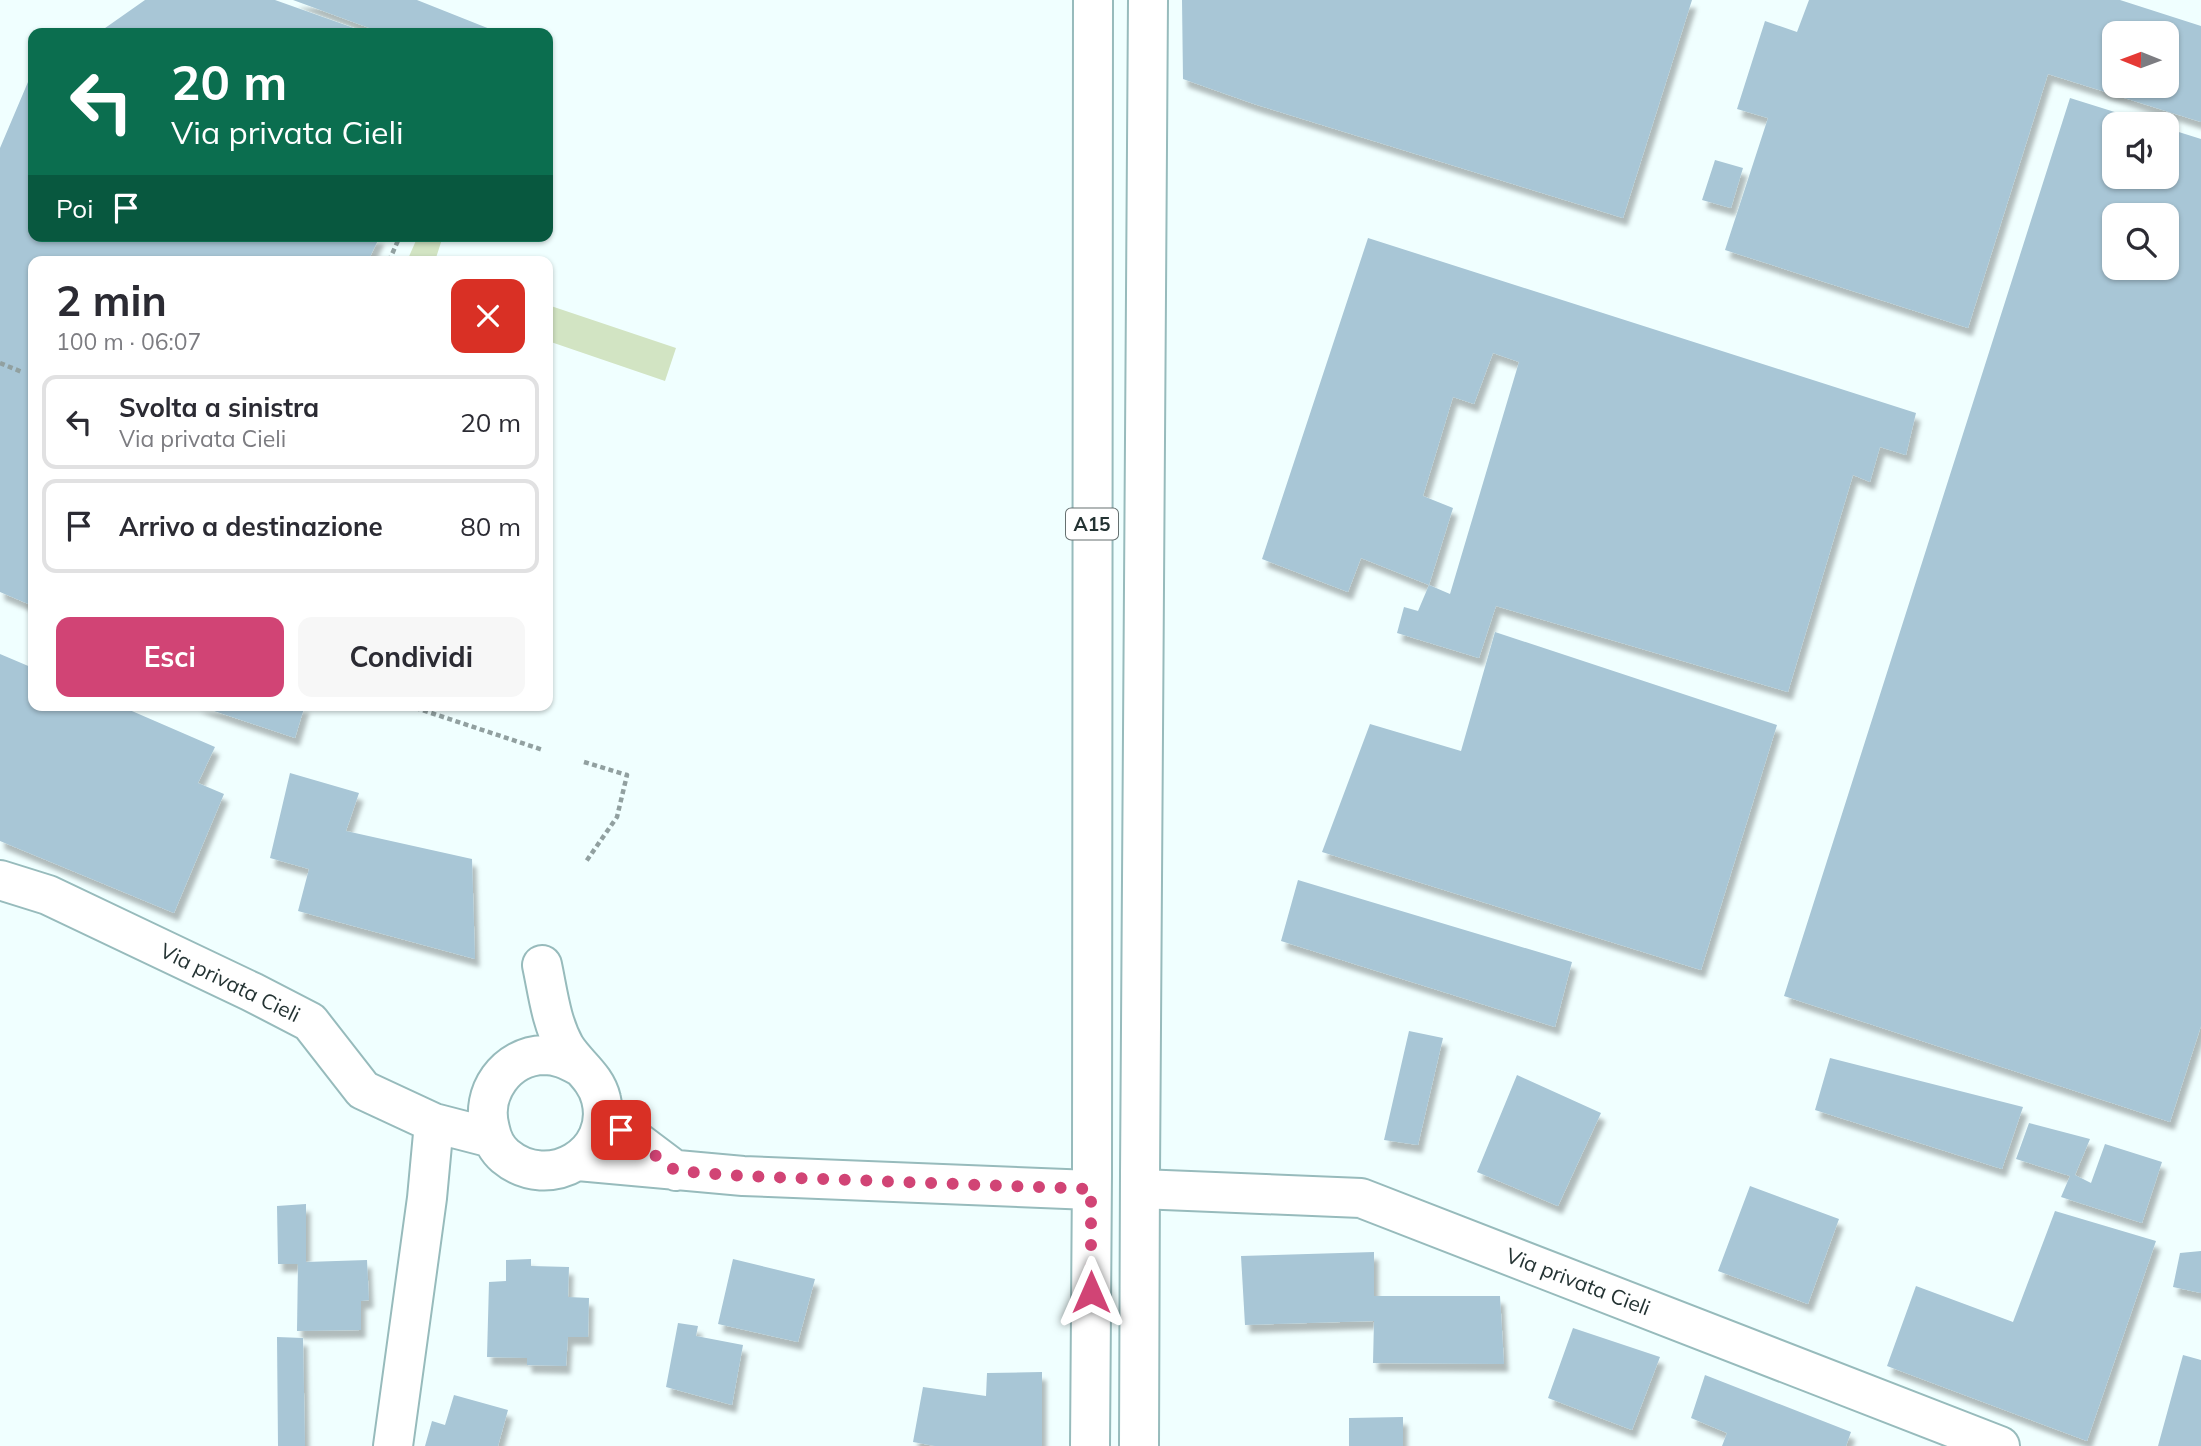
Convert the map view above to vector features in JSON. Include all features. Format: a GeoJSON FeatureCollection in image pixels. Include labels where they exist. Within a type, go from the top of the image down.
{"type":"FeatureCollection","features":[{"type":"Feature","properties":{"kind":"main road","name":"A15"},"geometry":{"type":"LineString","coordinates":[[1091,1182],[1093,0]]}},
{"type":"Feature","properties":{"kind":"main road","name":"A15"},"geometry":{"type":"LineString","coordinates":[[1140,1182],[1148,0]]}},
{"type":"Feature","properties":{"kind":"main road","name":"Via privata Cieli"},"geometry":{"type":"LineString","coordinates":[[0,880],[48,895],[310,1022],[363,1090],[434,1123],[492,1138]]}},
{"type":"Feature","properties":{"kind":"main road"},"geometry":{"type":"LineString","coordinates":[[525,1058],[542,965],[553,1019],[565,1046],[593,1080],[601,1097],[603,1116],[594,1141],[578,1161],[560,1170],[540,1171],[521,1166],[503,1155],[492,1138],[487,1119],[488,1100],[496,1082],[508,1068],[525,1058],[544,1055],[563,1058],[579,1066]]}},
{"type":"Feature","properties":{"kind":"main road"},"geometry":{"type":"LineString","coordinates":[[393,1446],[427,1198],[434,1123],[492,1092]]}},
{"type":"Feature","properties":{"kind":"main road"},"geometry":{"type":"LineString","coordinates":[[603,1116],[676,1171]]}},
{"type":"Feature","properties":{"kind":"main road"},"geometry":{"type":"LineString","coordinates":[[578,1161],[743,1176],[879,1181],[1091,1182],[1090,1446]]}},
{"type":"Feature","properties":{"kind":"main road"},"geometry":{"type":"LineString","coordinates":[[1139,1446],[1140,1182]]}},
{"type":"Feature","properties":{"kind":"main road","name":"Via privata Cieli"},"geometry":{"type":"LineString","coordinates":[[1140,1182],[1361,1198],[2000,1446]]}},
{"type":"Feature","properties":{"kind":"path"},"geometry":{"type":"LineString","coordinates":[[0,363],[22,372]]}},
{"type":"Feature","properties":{"kind":"path"},"geometry":{"type":"LineString","coordinates":[[425,711],[543,750]]}},
{"type":"Feature","properties":{"kind":"path"},"geometry":{"type":"LineString","coordinates":[[584,762],[627,775],[617,817],[585,863]]}},
{"type":"Feature","properties":{"kind":"green space"},"geometry":{"type":"Polygon","coordinates":[[[415,242],[441,242],[437,256],[409,256],[415,242]]]}},
{"type":"Feature","properties":{"kind":"green space"},"geometry":{"type":"Polygon","coordinates":[[[553,307],[676,348],[665,381],[553,343],[553,307]]]}},
{"type":"Feature","properties":{"kind":"building"},"geometry":{"type":"Polygon","coordinates":[[[145,0],[275,0],[354,28],[105,28],[145,0]]]}},
{"type":"Feature","properties":{"kind":"building"},"geometry":{"type":"Polygon","coordinates":[[[293,0],[417,0],[487,28],[369,28],[293,0]]]}},
{"type":"Feature","properties":{"kind":"building"},"geometry":{"type":"Polygon","coordinates":[[[1182,0],[1692,0],[1623,218],[1254,104],[1183,79],[1182,0]]]}},
{"type":"Feature","properties":{"kind":"building"},"geometry":{"type":"Polygon","coordinates":[[[1809,0],[2120,0],[2201,26],[2201,122],[2179,115],[2179,112],[2169,112],[2124,98],[2179,98],[2179,21],[2102,21],[2102,91],[2048,74],[1968,328],[1725,250],[1768,118],[1737,109],[1765,21],[1797,32],[1809,0]]]}},
{"type":"Feature","properties":{"kind":"building"},"geometry":{"type":"Polygon","coordinates":[[[28,82],[28,242],[377,242],[370,256],[28,256],[28,604],[0,592],[0,148],[28,82]]]}},
{"type":"Feature","properties":{"kind":"building"},"geometry":{"type":"Polygon","coordinates":[[[2070,98],[2115,112],[2102,112],[2102,189],[2179,189],[2179,132],[2201,139],[2201,1026],[2170,1122],[1784,996],[2070,98]]]}},
{"type":"Feature","properties":{"kind":"building"},"geometry":{"type":"Polygon","coordinates":[[[1715,160],[1743,168],[1731,208],[1702,200],[1715,160]]]}},
{"type":"Feature","properties":{"kind":"building"},"geometry":{"type":"Polygon","coordinates":[[[1368,238],[1916,413],[1906,455],[1880,447],[1870,482],[1853,475],[1788,692],[1496,606],[1479,658],[1397,633],[1404,607],[1418,611],[1429,585],[1361,558],[1348,592],[1262,559],[1368,238]],[[1493,353],[1474,404],[1453,397],[1423,496],[1453,508],[1429,585],[1450,594],[1519,362],[1493,353]]]}},
{"type":"Feature","properties":{"kind":"building"},"geometry":{"type":"Polygon","coordinates":[[[1495,632],[1777,725],[1701,970],[1322,852],[1370,724],[1461,751],[1495,632]]]}},
{"type":"Feature","properties":{"kind":"building"},"geometry":{"type":"Polygon","coordinates":[[[0,654],[28,666],[28,711],[132,711],[215,747],[198,783],[224,794],[174,913],[0,841],[0,654]]]}},
{"type":"Feature","properties":{"kind":"building"},"geometry":{"type":"Polygon","coordinates":[[[214,711],[303,711],[295,738],[214,711]]]}},
{"type":"Feature","properties":{"kind":"building"},"geometry":{"type":"Polygon","coordinates":[[[290,773],[359,793],[346,831],[472,859],[475,959],[298,911],[309,869],[270,858],[290,773]]]}},
{"type":"Feature","properties":{"kind":"building"},"geometry":{"type":"Polygon","coordinates":[[[1298,880],[1572,962],[1555,1027],[1281,941],[1298,880]]]}},
{"type":"Feature","properties":{"kind":"building"},"geometry":{"type":"Polygon","coordinates":[[[1409,1031],[1443,1038],[1418,1145],[1384,1140],[1409,1031]]]}},
{"type":"Feature","properties":{"kind":"building"},"geometry":{"type":"Polygon","coordinates":[[[1830,1058],[2023,1107],[2002,1169],[1815,1110],[1830,1058]]]}},
{"type":"Feature","properties":{"kind":"building"},"geometry":{"type":"Polygon","coordinates":[[[1517,1075],[1601,1113],[1558,1206],[1477,1172],[1517,1075]]]}},
{"type":"Feature","properties":{"kind":"building"},"geometry":{"type":"Polygon","coordinates":[[[2029,1123],[2090,1139],[2075,1175],[2091,1183],[2105,1144],[2162,1162],[2142,1223],[2061,1197],[2070,1176],[2016,1159],[2029,1123]]]}},
{"type":"Feature","properties":{"kind":"building"},"geometry":{"type":"Polygon","coordinates":[[[1750,1186],[1839,1219],[1808,1304],[1718,1271],[1750,1186]]]}},
{"type":"Feature","properties":{"kind":"building"},"geometry":{"type":"Polygon","coordinates":[[[306,1204],[306,1262],[367,1260],[369,1300],[361,1301],[361,1330],[297,1331],[298,1264],[278,1264],[277,1206],[306,1204]]]}},
{"type":"Feature","properties":{"kind":"building"},"geometry":{"type":"Polygon","coordinates":[[[2055,1211],[2156,1241],[2087,1441],[1887,1366],[1916,1286],[2013,1322],[2055,1211]]]}},
{"type":"Feature","properties":{"kind":"building"},"geometry":{"type":"Polygon","coordinates":[[[2201,1251],[2201,1293],[2173,1287],[2180,1253],[2201,1251]]]}},
{"type":"Feature","properties":{"kind":"building"},"geometry":{"type":"Polygon","coordinates":[[[1374,1252],[1374,1296],[1500,1296],[1504,1364],[1373,1363],[1374,1321],[1245,1325],[1241,1256],[1374,1252]]]}},
{"type":"Feature","properties":{"kind":"building"},"geometry":{"type":"Polygon","coordinates":[[[531,1259],[531,1266],[569,1267],[568,1297],[589,1298],[588,1337],[568,1337],[566,1366],[527,1365],[527,1358],[487,1357],[489,1282],[506,1281],[506,1260],[531,1259]]]}},
{"type":"Feature","properties":{"kind":"building"},"geometry":{"type":"Polygon","coordinates":[[[733,1259],[815,1279],[798,1342],[718,1324],[733,1259]]]}},
{"type":"Feature","properties":{"kind":"building"},"geometry":{"type":"Polygon","coordinates":[[[678,1323],[698,1326],[696,1336],[743,1345],[732,1405],[666,1387],[678,1323]]]}},
{"type":"Feature","properties":{"kind":"building"},"geometry":{"type":"Polygon","coordinates":[[[1573,1328],[1660,1357],[1632,1430],[1548,1398],[1573,1328]]]}},
{"type":"Feature","properties":{"kind":"building"},"geometry":{"type":"Polygon","coordinates":[[[277,1337],[303,1338],[305,1446],[278,1446],[277,1337]]]}},
{"type":"Feature","properties":{"kind":"building"},"geometry":{"type":"Polygon","coordinates":[[[2183,1355],[2201,1360],[2201,1446],[2158,1446],[2183,1355]]]}},
{"type":"Feature","properties":{"kind":"building"},"geometry":{"type":"Polygon","coordinates":[[[1042,1372],[1042,1446],[935,1446],[913,1442],[923,1387],[986,1396],[987,1373],[1042,1372]]]}},
{"type":"Feature","properties":{"kind":"building"},"geometry":{"type":"Polygon","coordinates":[[[1705,1375],[1851,1432],[1846,1446],[1722,1446],[1727,1433],[1691,1418],[1705,1375]]]}},
{"type":"Feature","properties":{"kind":"building"},"geometry":{"type":"Polygon","coordinates":[[[454,1395],[508,1410],[498,1446],[425,1446],[432,1421],[445,1425],[454,1395]]]}},
{"type":"Feature","properties":{"kind":"building"},"geometry":{"type":"Polygon","coordinates":[[[1403,1417],[1403,1446],[1349,1446],[1349,1418],[1403,1417]]]}},
{"type":"Feature","properties":{"kind":"route"},"geometry":{"type":"LineString","coordinates":[[621,1130],[676,1171],[1091,1189],[1091,1292]]}}]}
